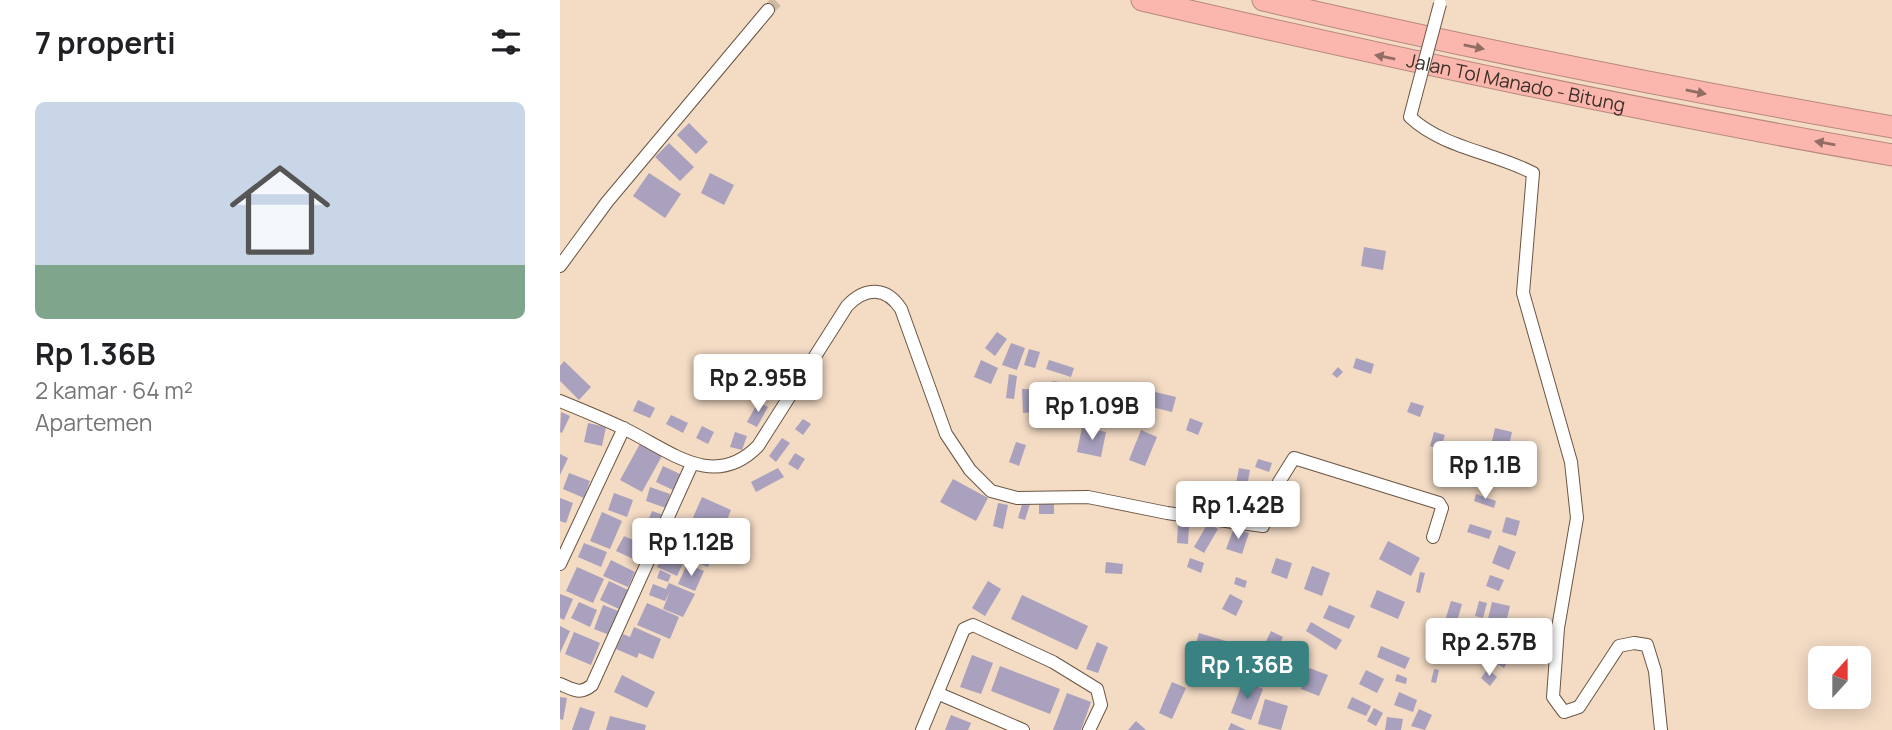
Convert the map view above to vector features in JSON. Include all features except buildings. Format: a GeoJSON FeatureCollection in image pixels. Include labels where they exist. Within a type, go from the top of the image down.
{"type":"FeatureCollection","features":[{"type":"Feature","properties":{"kind":"highway","name":"Jalan Tol Manado - Bitung"},"geometry":{"type":"LineString","coordinates":[[1142,0],[1384,57],[1712,124],[1892,155]]}},
{"type":"Feature","properties":{"kind":"highway","name":"Jalan Tol Manado - Bitung"},"geometry":{"type":"LineString","coordinates":[[1264,0],[1390,30],[1718,97],[1892,127]]}},
{"type":"Feature","properties":{"kind":"street"},"geometry":{"type":"LineString","coordinates":[[1441,2],[1409,117],[1427,133],[1505,159],[1532,173],[1523,293],[1571,463],[1577,518],[1558,628],[1553,697],[1564,712],[1579,707],[1619,646],[1634,643],[1647,645],[1655,671],[1661,730]]}},
{"type":"Feature","properties":{"kind":"street"},"geometry":{"type":"LineString","coordinates":[[560,266],[607,202],[768,10]]}},
{"type":"Feature","properties":{"kind":"street"},"geometry":{"type":"LineString","coordinates":[[560,401],[624,428],[692,464],[718,467],[732,465],[746,458],[765,435],[846,306],[858,295],[872,290],[894,297],[901,309],[946,434],[970,470],[991,491],[1017,498],[1088,497],[1167,513],[1263,526],[1279,482],[1294,458],[1439,503],[1442,508],[1433,537]]}},
{"type":"Feature","properties":{"kind":"street"},"geometry":{"type":"LineString","coordinates":[[560,564],[624,428]]}},
{"type":"Feature","properties":{"kind":"street"},"geometry":{"type":"LineString","coordinates":[[560,684],[578,692],[585,692],[592,685],[692,464]]}},
{"type":"Feature","properties":{"kind":"street"},"geometry":{"type":"LineString","coordinates":[[922,730],[964,629],[973,625],[1053,662],[1097,689],[1101,705],[1089,730]]}},
{"type":"Feature","properties":{"kind":"street"},"geometry":{"type":"LineString","coordinates":[[937,693],[1023,730]]}},
{"type":"Feature","properties":{"kind":"tunnel"},"geometry":{"type":"LineString","coordinates":[[768,10],[778,0]]}}]}
